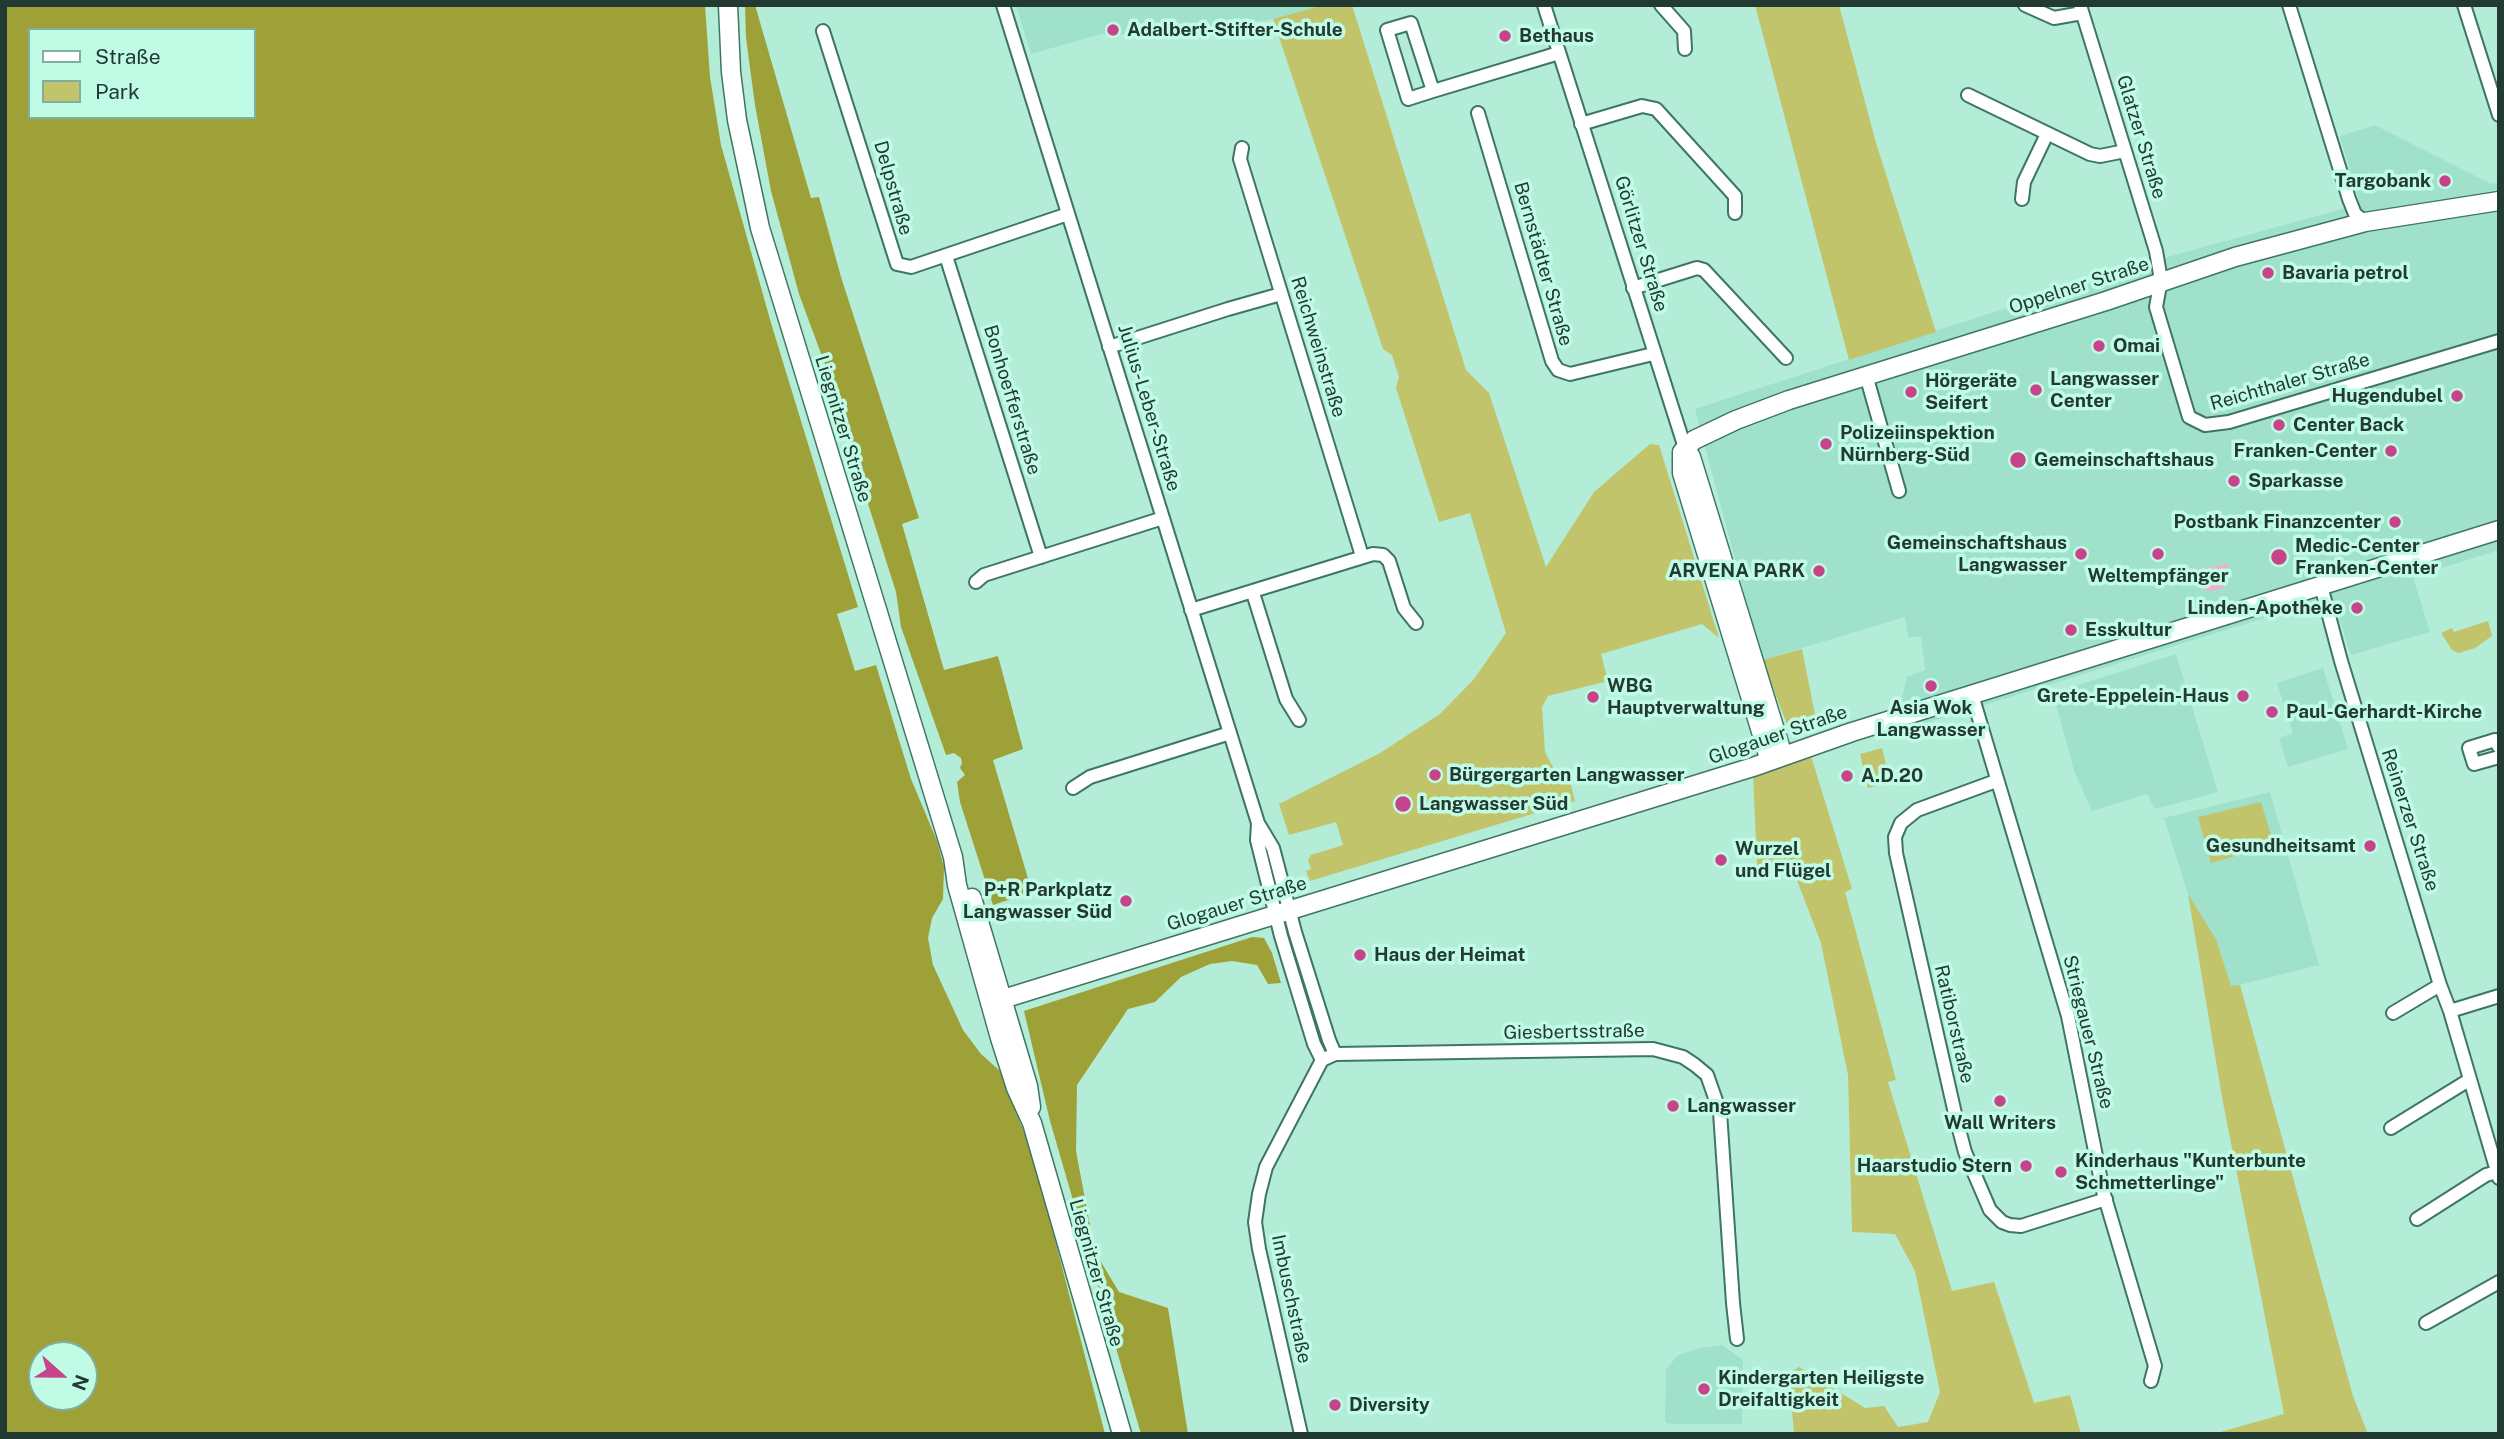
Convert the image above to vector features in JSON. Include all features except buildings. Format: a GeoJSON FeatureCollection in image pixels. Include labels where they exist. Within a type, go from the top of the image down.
{"type":"FeatureCollection","features":[{"type":"Feature","properties":{"kind":"street","name":"Liegnitzer Straße"},"geometry":{"type":"LineString","coordinates":[[728,5],[731,72],[737,117],[760,228],[953,857],[970,891],[996,1000],[1028,1086],[1032,1123],[1122,1434]]}},
{"type":"Feature","properties":{"kind":"street","name":"Julius-Leber-Straße"},"geometry":{"type":"LineString","coordinates":[[1003,5],[1258,822],[1273,848],[1283,913]]}},
{"type":"Feature","properties":{"kind":"street","name":"Görlitzer Straße"},"geometry":{"type":"LineString","coordinates":[[1544,5],[1685,448],[1680,458],[1682,473],[1777,758]]}},
{"type":"Feature","properties":{"kind":"street"},"geometry":{"type":"LineString","coordinates":[[1661,5],[1684,31],[1685,49]]}},
{"type":"Feature","properties":{"kind":"street"},"geometry":{"type":"LineString","coordinates":[[2025,5],[2054,19],[2081,9]]}},
{"type":"Feature","properties":{"kind":"street"},"geometry":{"type":"LineString","coordinates":[[2290,5],[2349,199],[2355,214],[2365,222]]}},
{"type":"Feature","properties":{"kind":"street"},"geometry":{"type":"LineString","coordinates":[[2464,5],[2499,115]]}},
{"type":"Feature","properties":{"kind":"street","name":"Glatzer Straße"},"geometry":{"type":"LineString","coordinates":[[2081,9],[2156,251],[2161,280]]}},
{"type":"Feature","properties":{"kind":"street"},"geometry":{"type":"LineString","coordinates":[[1433,91],[1411,23],[1387,30],[1408,99],[1559,53]]}},
{"type":"Feature","properties":{"kind":"street","name":"Delpstraße"},"geometry":{"type":"LineString","coordinates":[[823,31],[873,185],[892,257],[897,264],[911,267],[1068,214]]}},
{"type":"Feature","properties":{"kind":"street"},"geometry":{"type":"LineString","coordinates":[[1968,95],[2090,154],[2100,156],[2125,150]]}},
{"type":"Feature","properties":{"kind":"street"},"geometry":{"type":"LineString","coordinates":[[1581,124],[1642,106],[1656,109],[1735,196],[1735,213]]}},
{"type":"Feature","properties":{"kind":"street","name":"Bernstädter Straße"},"geometry":{"type":"LineString","coordinates":[[1478,113],[1552,361],[1558,370],[1570,374],[1653,354]]}},
{"type":"Feature","properties":{"kind":"street"},"geometry":{"type":"LineString","coordinates":[[2022,199],[2024,182],[2047,134]]}},
{"type":"Feature","properties":{"kind":"street","name":"Reichweinstraße"},"geometry":{"type":"LineString","coordinates":[[1242,148],[1240,159],[1362,556]]}},
{"type":"Feature","properties":{"kind":"street","name":"Oppelner Straße"},"geometry":{"type":"LineString","coordinates":[[1685,448],[1705,434],[1756,412],[2270,247],[2365,222],[2497,203]]}},
{"type":"Feature","properties":{"kind":"street","name":"Bonhoefferstraße"},"geometry":{"type":"LineString","coordinates":[[946,256],[1041,557]]}},
{"type":"Feature","properties":{"kind":"street"},"geometry":{"type":"LineString","coordinates":[[1633,288],[1697,268],[1704,270],[1786,358]]}},
{"type":"Feature","properties":{"kind":"street","name":"Reichthaler Straße"},"geometry":{"type":"LineString","coordinates":[[2161,280],[2156,307],[2185,405],[2189,417],[2205,425],[2229,422],[2499,341]]}},
{"type":"Feature","properties":{"kind":"street"},"geometry":{"type":"LineString","coordinates":[[1109,347],[1281,295]]}},
{"type":"Feature","properties":{"kind":"street"},"geometry":{"type":"LineString","coordinates":[[1866,375],[1899,491]]}},
{"type":"Feature","properties":{"kind":"street"},"geometry":{"type":"LineString","coordinates":[[976,582],[984,575],[1163,518]]}},
{"type":"Feature","properties":{"kind":"street","name":"Glogauer Straße"},"geometry":{"type":"LineString","coordinates":[[996,1000],[1283,913],[2499,530]]}},
{"type":"Feature","properties":{"kind":"street"},"geometry":{"type":"LineString","coordinates":[[1191,610],[1253,593],[1362,556],[1382,555],[1389,561],[1404,608],[1416,623]]}},
{"type":"Feature","properties":{"kind":"street","name":"Reinerzer Straße"},"geometry":{"type":"LineString","coordinates":[[2321,586],[2341,662],[2498,1175],[2487,1175],[2417,1219]]}},
{"type":"Feature","properties":{"kind":"street"},"geometry":{"type":"LineString","coordinates":[[1253,593],[1286,699],[1298,720]]}},
{"type":"Feature","properties":{"kind":"street","name":"Striegauer Straße"},"geometry":{"type":"LineString","coordinates":[[1972,695],[2068,1016],[2106,1199],[2155,1366],[2151,1381]]}},
{"type":"Feature","properties":{"kind":"street"},"geometry":{"type":"LineString","coordinates":[[1073,788],[1090,777],[1230,733]]}},
{"type":"Feature","properties":{"kind":"street"},"geometry":{"type":"LineString","coordinates":[[2499,747],[2495,740],[2469,748],[2474,764],[2499,757]]}},
{"type":"Feature","properties":{"kind":"street","name":"Ratiborstraße"},"geometry":{"type":"LineString","coordinates":[[1996,781],[1917,810],[1901,823],[1895,837],[1896,853],[1956,1118],[1965,1152],[1990,1210],[2002,1222],[2021,1226],[2106,1199]]}},
{"type":"Feature","properties":{"kind":"street"},"geometry":{"type":"LineString","coordinates":[[1283,913],[1335,1054],[1322,1060],[1314,1044],[1283,913]]}},
{"type":"Feature","properties":{"kind":"street"},"geometry":{"type":"LineString","coordinates":[[2393,1013],[2440,985]]}},
{"type":"Feature","properties":{"kind":"street"},"geometry":{"type":"LineString","coordinates":[[2450,1011],[2499,996]]}},
{"type":"Feature","properties":{"kind":"street","name":"Giesbertsstraße"},"geometry":{"type":"LineString","coordinates":[[1335,1054],[1653,1049],[1683,1057],[1695,1065],[1707,1075],[1720,1112],[1737,1339]]}},
{"type":"Feature","properties":{"kind":"street","name":"Imbuschstraße"},"geometry":{"type":"LineString","coordinates":[[1301,1434],[1255,1222],[1266,1167],[1322,1060]]}},
{"type":"Feature","properties":{"kind":"street"},"geometry":{"type":"LineString","coordinates":[[2391,1128],[2469,1080]]}},
{"type":"Feature","properties":{"kind":"street"},"geometry":{"type":"LineString","coordinates":[[2426,1323],[2499,1282]]}},
{"type":"Feature","properties":{"kind":"shaded area"},"geometry":{"type":"Polygon","coordinates":[[[5,5],[705,5],[710,77],[721,145],[771,323],[858,607],[837,614],[855,671],[876,665],[911,779],[937,841],[944,867],[943,899],[932,918],[928,938],[933,965],[963,1030],[981,1054],[1000,1071],[1025,1135],[1105,1434],[5,1434],[5,5]]]}},
{"type":"Feature","properties":{"kind":"shaded area"},"geometry":{"type":"Polygon","coordinates":[[[745,5],[755,5],[811,198],[819,197],[841,277],[919,518],[902,524],[944,670],[998,656],[1023,749],[993,760],[1032,892],[993,905],[960,802],[957,782],[965,775],[960,768],[961,758],[954,753],[946,755],[901,627],[896,592],[833,386],[799,294],[771,191],[755,105],[746,38],[745,5]]]}},
{"type":"Feature","properties":{"kind":"shaded area","name":"Adalbert-Stifter-Schule"},"geometry":{"type":"Polygon","coordinates":[[[1016,5],[1323,5],[1273,19],[1229,27],[1164,35],[1101,34],[1031,54],[1016,5]]]}},
{"type":"Feature","properties":{"kind":"shaded area"},"geometry":{"type":"Polygon","coordinates":[[[2375,125],[2491,184],[2499,183],[2499,550],[2413,577],[2430,632],[2351,655],[2332,597],[1910,728],[1902,697],[1907,677],[1925,670],[1921,637],[1908,637],[1905,617],[1762,660],[1695,409],[2142,264],[2360,204],[2340,136],[2375,125]]]}},
{"type":"Feature","properties":{"kind":"shaded area"},"geometry":{"type":"Polygon","coordinates":[[[2191,563],[2194,571],[2227,564],[2227,581],[2230,583],[2224,586],[2224,590],[2210,591],[2200,588],[2192,577],[2191,563]]]}},
{"type":"Feature","properties":{"kind":"shaded area"},"geometry":{"type":"Polygon","coordinates":[[[2176,654],[2218,792],[2155,809],[2147,794],[2092,811],[2074,771],[2053,693],[2176,654]]]}},
{"type":"Feature","properties":{"kind":"shaded area"},"geometry":{"type":"Polygon","coordinates":[[[2323,668],[2348,749],[2288,767],[2279,738],[2293,733],[2277,683],[2323,668]]]}},
{"type":"Feature","properties":{"kind":"shaded area"},"geometry":{"type":"Polygon","coordinates":[[[2270,792],[2319,965],[2231,987],[2216,939],[2188,894],[2164,818],[2270,792]]]}},
{"type":"Feature","properties":{"kind":"shaded area"},"geometry":{"type":"Polygon","coordinates":[[[1252,937],[1264,938],[1272,953],[1281,983],[1268,984],[1257,965],[1232,961],[1210,964],[1181,977],[1155,1002],[1128,1009],[1077,1085],[1076,1151],[1095,1252],[1119,1292],[1168,1308],[1188,1434],[1141,1434],[1050,1121],[1024,1011],[1252,937]]]}},
{"type":"Feature","properties":{"kind":"shaded area","name":"Kindergarten Heiligste Dreifaltigkeit"},"geometry":{"type":"Polygon","coordinates":[[[1722,1345],[1743,1360],[1742,1424],[1665,1422],[1666,1370],[1677,1356],[1699,1348],[1722,1345]]]}},
{"type":"Feature","properties":{"kind":"green space"},"geometry":{"type":"Polygon","coordinates":[[[1323,5],[1352,5],[1466,370],[1489,393],[1546,567],[1594,492],[1650,444],[1659,445],[1719,638],[1702,624],[1601,654],[1608,681],[1548,696],[1542,707],[1545,752],[1562,784],[1570,782],[1575,801],[1310,881],[1306,871],[1311,869],[1308,860],[1311,855],[1343,845],[1336,822],[1289,835],[1279,804],[1380,753],[1440,714],[1474,679],[1506,633],[1470,513],[1439,522],[1396,388],[1399,377],[1392,355],[1383,349],[1273,19],[1323,5]]]}},
{"type":"Feature","properties":{"kind":"green space"},"geometry":{"type":"Polygon","coordinates":[[[1755,5],[1839,5],[1876,143],[1936,332],[1849,360],[1755,5]]]}},
{"type":"Feature","properties":{"kind":"green space"},"geometry":{"type":"Polygon","coordinates":[[[2488,621],[2492,636],[2475,648],[2459,653],[2452,650],[2441,633],[2452,628],[2454,632],[2488,621]]]}},
{"type":"Feature","properties":{"kind":"green space"},"geometry":{"type":"Polygon","coordinates":[[[1802,649],[1817,725],[1799,729],[1787,724],[1762,660],[1802,649]]]}},
{"type":"Feature","properties":{"kind":"green space"},"geometry":{"type":"Polygon","coordinates":[[[1882,748],[1890,782],[1868,788],[1860,754],[1882,748]]]}},
{"type":"Feature","properties":{"kind":"green space"},"geometry":{"type":"Polygon","coordinates":[[[1811,756],[1852,889],[1845,892],[1896,1080],[1888,1082],[1952,1291],[1994,1282],[2034,1403],[2070,1395],[2081,1434],[1794,1434],[1789,1373],[1799,1367],[1865,1408],[1884,1406],[1898,1427],[1928,1422],[1940,1392],[1915,1271],[1895,1234],[1852,1232],[1848,1075],[1821,943],[1790,862],[1757,865],[1753,773],[1811,756]]]}},
{"type":"Feature","properties":{"kind":"green space"},"geometry":{"type":"Polygon","coordinates":[[[2261,802],[2274,845],[2211,863],[2198,817],[2261,802]]]}},
{"type":"Feature","properties":{"kind":"green space"},"geometry":{"type":"Polygon","coordinates":[[[2188,894],[2216,939],[2231,986],[2240,985],[2353,1396],[2368,1434],[2213,1434],[2284,1414],[2222,1097],[2188,894]]]}},
{"type":"Feature","properties":{"kind":"place","name":"Adalbert-Stifter-Schule"},"geometry":{"type":"Point","coordinates":[1113,30]}},
{"type":"Feature","properties":{"kind":"place","name":"Bethaus"},"geometry":{"type":"Point","coordinates":[1505,36]}},
{"type":"Feature","properties":{"kind":"place","name":"Targobank"},"geometry":{"type":"Point","coordinates":[2445,181]}},
{"type":"Feature","properties":{"kind":"place","name":"Bavaria petrol"},"geometry":{"type":"Point","coordinates":[2268,273]}},
{"type":"Feature","properties":{"kind":"place","name":"Omai"},"geometry":{"type":"Point","coordinates":[2099,346]}},
{"type":"Feature","properties":{"kind":"place","name":"Langwasser Center"},"geometry":{"type":"Point","coordinates":[2036,390]}},
{"type":"Feature","properties":{"kind":"place","name":"Hörgeräte Seifert"},"geometry":{"type":"Point","coordinates":[1911,392]}},
{"type":"Feature","properties":{"kind":"place","name":"Hugendubel"},"geometry":{"type":"Point","coordinates":[2457,396]}},
{"type":"Feature","properties":{"kind":"place","name":"Center Back"},"geometry":{"type":"Point","coordinates":[2279,425]}},
{"type":"Feature","properties":{"kind":"place","name":"Polizeiinspektion Nürnberg-Süd"},"geometry":{"type":"Point","coordinates":[1826,444]}},
{"type":"Feature","properties":{"kind":"place","name":"Franken-Center"},"geometry":{"type":"Point","coordinates":[2391,451]}},
{"type":"Feature","properties":{"kind":"place","name":"Gemeinschaftshaus"},"geometry":{"type":"Point","coordinates":[2018,460]}},
{"type":"Feature","properties":{"kind":"place","name":"Sparkasse"},"geometry":{"type":"Point","coordinates":[2234,481]}},
{"type":"Feature","properties":{"kind":"place","name":"Postbank Finanzcenter"},"geometry":{"type":"Point","coordinates":[2395,522]}},
{"type":"Feature","properties":{"kind":"place","name":"Gemeinschaftshaus Langwasser"},"geometry":{"type":"Point","coordinates":[2081,554]}},
{"type":"Feature","properties":{"kind":"place","name":"Weltempfänger"},"geometry":{"type":"Point","coordinates":[2158,554]}},
{"type":"Feature","properties":{"kind":"place","name":"Medic-Center Franken-Center"},"geometry":{"type":"Point","coordinates":[2279,557]}},
{"type":"Feature","properties":{"kind":"place","name":"ARVENA PARK"},"geometry":{"type":"Point","coordinates":[1819,571]}},
{"type":"Feature","properties":{"kind":"place","name":"Linden-Apotheke"},"geometry":{"type":"Point","coordinates":[2357,608]}},
{"type":"Feature","properties":{"kind":"place","name":"Esskultur"},"geometry":{"type":"Point","coordinates":[2071,630]}},
{"type":"Feature","properties":{"kind":"place","name":"Asia Wok Langwasser"},"geometry":{"type":"Point","coordinates":[1931,686]}},
{"type":"Feature","properties":{"kind":"place","name":"Grete-Eppelein-Haus"},"geometry":{"type":"Point","coordinates":[2243,696]}},
{"type":"Feature","properties":{"kind":"place","name":"WBG Hauptverwaltung"},"geometry":{"type":"Point","coordinates":[1593,697]}},
{"type":"Feature","properties":{"kind":"place","name":"Paul-Gerhardt-Kirche"},"geometry":{"type":"Point","coordinates":[2272,712]}},
{"type":"Feature","properties":{"kind":"place","name":"Bürgergarten Langwasser"},"geometry":{"type":"Point","coordinates":[1435,775]}},
{"type":"Feature","properties":{"kind":"place","name":"A.D.20"},"geometry":{"type":"Point","coordinates":[1847,776]}},
{"type":"Feature","properties":{"kind":"place","name":"Langwasser Süd"},"geometry":{"type":"Point","coordinates":[1403,804]}},
{"type":"Feature","properties":{"kind":"place","name":"Gesundheitsamt"},"geometry":{"type":"Point","coordinates":[2370,846]}},
{"type":"Feature","properties":{"kind":"place","name":"Wurzel und Flügel"},"geometry":{"type":"Point","coordinates":[1721,860]}},
{"type":"Feature","properties":{"kind":"place","name":"P+R Parkplatz Langwasser Süd"},"geometry":{"type":"Point","coordinates":[1126,901]}},
{"type":"Feature","properties":{"kind":"place","name":"Haus der Heimat"},"geometry":{"type":"Point","coordinates":[1360,955]}},
{"type":"Feature","properties":{"kind":"place","name":"Wall Writers"},"geometry":{"type":"Point","coordinates":[2000,1101]}},
{"type":"Feature","properties":{"kind":"place","name":"Langwasser"},"geometry":{"type":"Point","coordinates":[1673,1106]}},
{"type":"Feature","properties":{"kind":"place","name":"Haarstudio Stern"},"geometry":{"type":"Point","coordinates":[2026,1166]}},
{"type":"Feature","properties":{"kind":"place","name":"Kinderhaus \"Kunterbunte Schmetterlinge\""},"geometry":{"type":"Point","coordinates":[2061,1172]}},
{"type":"Feature","properties":{"kind":"place","name":"Kindergarten Heiligste Dreifaltigkeit"},"geometry":{"type":"Point","coordinates":[1704,1389]}},
{"type":"Feature","properties":{"kind":"place","name":"Diversity"},"geometry":{"type":"Point","coordinates":[1335,1405]}}]}
